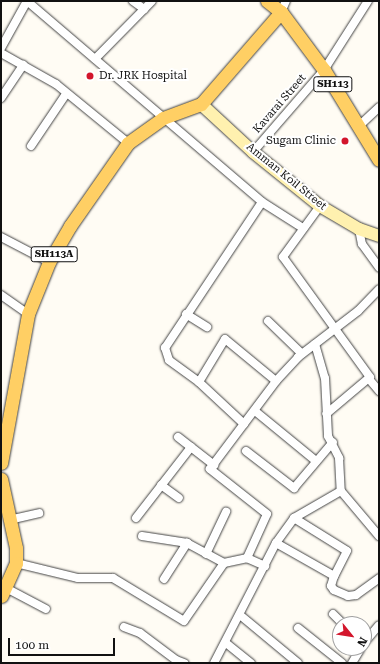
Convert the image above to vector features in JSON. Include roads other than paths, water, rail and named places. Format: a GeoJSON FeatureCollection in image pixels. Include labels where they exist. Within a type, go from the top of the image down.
{"type":"FeatureCollection","features":[{"type":"Feature","properties":{"kind":"main road","name":"SH113"},"geometry":{"type":"LineString","coordinates":[[267,1],[283,7],[360,125],[379,160]]}},
{"type":"Feature","properties":{"kind":"main road","name":"SH113A"},"geometry":{"type":"LineString","coordinates":[[1,463],[28,314],[49,262],[118,153],[128,143],[163,118],[201,104],[283,7]]}},
{"type":"Feature","properties":{"kind":"main road"},"geometry":{"type":"LineString","coordinates":[[1,479],[2,496],[9,520],[16,563],[4,592]]}},
{"type":"Feature","properties":{"kind":"street"},"geometry":{"type":"LineString","coordinates":[[1,48],[27,1],[262,202],[303,228]]}},
{"type":"Feature","properties":{"kind":"street"},"geometry":{"type":"LineString","coordinates":[[133,1],[144,9]]}},
{"type":"Feature","properties":{"kind":"street"},"geometry":{"type":"LineString","coordinates":[[95,59],[152,1]]}},
{"type":"Feature","properties":{"kind":"street","name":"Kavarai Street"},"geometry":{"type":"LineString","coordinates":[[253,152],[324,70],[368,1]]}},
{"type":"Feature","properties":{"kind":"street"},"geometry":{"type":"LineString","coordinates":[[1,53],[56,84],[66,94],[128,143]]}},
{"type":"Feature","properties":{"kind":"street"},"geometry":{"type":"LineString","coordinates":[[1,98],[23,65]]}},
{"type":"Feature","properties":{"kind":"street"},"geometry":{"type":"LineString","coordinates":[[31,146],[66,94]]}},
{"type":"Feature","properties":{"kind":"street","name":"Amman Koil Street"},"geometry":{"type":"LineString","coordinates":[[201,104],[253,152],[320,206],[359,229],[379,236]]}},
{"type":"Feature","properties":{"kind":"street"},"geometry":{"type":"LineString","coordinates":[[360,125],[379,107]]}},
{"type":"Feature","properties":{"kind":"street"},"geometry":{"type":"LineString","coordinates":[[244,424],[199,382],[165,355],[165,348],[186,314],[262,202]]}},
{"type":"Feature","properties":{"kind":"street"},"geometry":{"type":"LineString","coordinates":[[320,206],[282,257],[333,329],[369,374],[369,379],[379,391]]}},
{"type":"Feature","properties":{"kind":"street"},"geometry":{"type":"LineString","coordinates":[[359,229],[362,244],[379,267]]}},
{"type":"Feature","properties":{"kind":"street"},"geometry":{"type":"LineString","coordinates":[[1,237],[49,262]]}},
{"type":"Feature","properties":{"kind":"street"},"geometry":{"type":"LineString","coordinates":[[247,558],[267,514],[210,469],[255,411],[276,381],[302,354],[358,311],[379,289]]}},
{"type":"Feature","properties":{"kind":"street"},"geometry":{"type":"LineString","coordinates":[[1,295],[28,314]]}},
{"type":"Feature","properties":{"kind":"street"},"geometry":{"type":"LineString","coordinates":[[186,314],[207,327]]}},
{"type":"Feature","properties":{"kind":"street"},"geometry":{"type":"LineString","coordinates":[[268,322],[302,354]]}},
{"type":"Feature","properties":{"kind":"street"},"geometry":{"type":"LineString","coordinates":[[199,382],[225,340],[276,381]]}},
{"type":"Feature","properties":{"kind":"street"},"geometry":{"type":"LineString","coordinates":[[315,344],[325,378],[328,436],[333,442],[339,458],[341,491],[379,536]]}},
{"type":"Feature","properties":{"kind":"street"},"geometry":{"type":"LineString","coordinates":[[326,414],[369,379]]}},
{"type":"Feature","properties":{"kind":"street"},"geometry":{"type":"LineString","coordinates":[[1,416],[12,407]]}},
{"type":"Feature","properties":{"kind":"street"},"geometry":{"type":"LineString","coordinates":[[255,411],[316,461]]}},
{"type":"Feature","properties":{"kind":"street"},"geometry":{"type":"LineString","coordinates":[[178,437],[214,465]]}},
{"type":"Feature","properties":{"kind":"street"},"geometry":{"type":"LineString","coordinates":[[246,451],[294,488],[333,442]]}},
{"type":"Feature","properties":{"kind":"street"},"geometry":{"type":"LineString","coordinates":[[136,518],[191,447]]}},
{"type":"Feature","properties":{"kind":"street"},"geometry":{"type":"LineString","coordinates":[[161,485],[179,498]]}},
{"type":"Feature","properties":{"kind":"street"},"geometry":{"type":"LineString","coordinates":[[214,663],[276,543],[294,518],[341,491]]}},
{"type":"Feature","properties":{"kind":"street"},"geometry":{"type":"LineString","coordinates":[[206,554],[226,512]]}},
{"type":"Feature","properties":{"kind":"street"},"geometry":{"type":"LineString","coordinates":[[9,520],[39,513]]}},
{"type":"Feature","properties":{"kind":"street"},"geometry":{"type":"LineString","coordinates":[[294,518],[347,551],[334,576],[331,586],[348,596],[356,595],[379,578]]}},
{"type":"Feature","properties":{"kind":"street"},"geometry":{"type":"LineString","coordinates":[[142,536],[187,544],[224,562],[247,558],[265,566]]}},
{"type":"Feature","properties":{"kind":"street"},"geometry":{"type":"LineString","coordinates":[[276,543],[334,576]]}},
{"type":"Feature","properties":{"kind":"street"},"geometry":{"type":"LineString","coordinates":[[164,578],[187,544]]}},
{"type":"Feature","properties":{"kind":"street"},"geometry":{"type":"LineString","coordinates":[[16,563],[78,578],[113,578],[184,622],[224,562]]}},
{"type":"Feature","properties":{"kind":"street"},"geometry":{"type":"LineString","coordinates":[[4,592],[46,609]]}},
{"type":"Feature","properties":{"kind":"street"},"geometry":{"type":"LineString","coordinates":[[240,615],[298,663]]}},
{"type":"Feature","properties":{"kind":"street"},"geometry":{"type":"LineString","coordinates":[[372,633],[379,625]]}},
{"type":"Feature","properties":{"kind":"street"},"geometry":{"type":"LineString","coordinates":[[124,627],[140,634],[176,660],[184,663]]}},
{"type":"Feature","properties":{"kind":"street"},"geometry":{"type":"LineString","coordinates":[[298,628],[342,663]]}},
{"type":"Feature","properties":{"kind":"street"},"geometry":{"type":"LineString","coordinates":[[226,642],[251,663]]}},
{"type":"Feature","properties":{"kind":"place","name":"Dr. JRK Hospital"},"geometry":{"type":"Point","coordinates":[90,76]}},
{"type":"Feature","properties":{"kind":"place","name":"Sugam Clinic"},"geometry":{"type":"Point","coordinates":[345,141]}}]}
